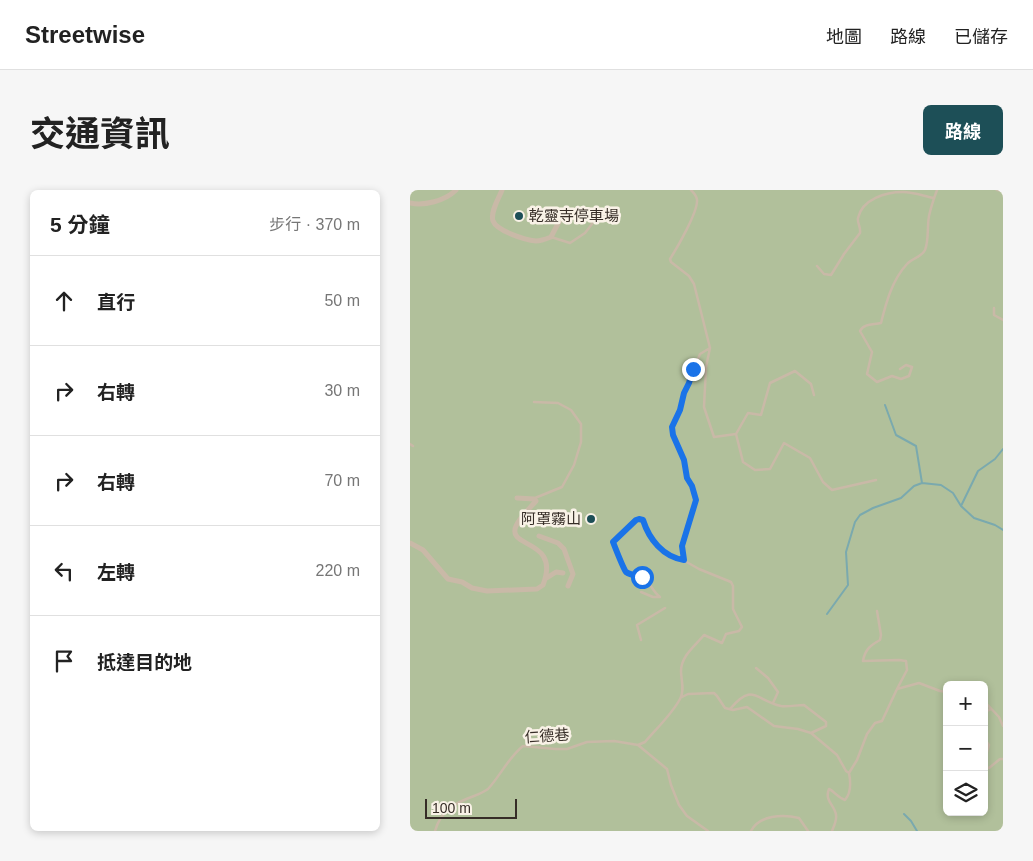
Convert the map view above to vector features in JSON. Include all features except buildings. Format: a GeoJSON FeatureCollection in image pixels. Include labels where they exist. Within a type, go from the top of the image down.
{"type":"FeatureCollection","features":[{"type":"Feature","properties":{"kind":"street"},"geometry":{"type":"LineString","coordinates":[[410,203],[419,205],[443,198],[456,190]]}},
{"type":"Feature","properties":{"kind":"street"},"geometry":{"type":"LineString","coordinates":[[502,190],[492,214],[493,220],[502,230],[535,241],[551,237],[563,214]]}},
{"type":"Feature","properties":{"kind":"street"},"geometry":{"type":"LineString","coordinates":[[410,543],[423,550],[448,579],[462,582],[472,588],[487,591],[538,589],[545,579],[547,565],[542,553],[538,549],[519,540],[516,534],[516,527],[536,501],[534,499],[517,498]]}},
{"type":"Feature","properties":{"kind":"street"},"geometry":{"type":"LineString","coordinates":[[539,536],[558,543],[564,549],[573,574],[568,586]]}},
{"type":"Feature","properties":{"kind":"street"},"geometry":{"type":"LineString","coordinates":[[545,579],[556,572],[563,573]]}},
{"type":"Feature","properties":{"kind":"lane"},"geometry":{"type":"LineString","coordinates":[[692,190],[698,202],[684,238],[670,259],[670,262],[689,276],[694,284],[710,348],[706,367],[704,407],[714,437],[736,434]]}},
{"type":"Feature","properties":{"kind":"lane"},"geometry":{"type":"LineString","coordinates":[[900,369],[906,365],[912,367],[909,376],[901,379],[892,376],[876,382],[869,377],[867,374],[868,364],[872,352],[860,331],[861,327],[866,325],[881,323],[882,313],[891,290],[907,263],[923,254],[926,249],[929,215],[937,190]]}},
{"type":"Feature","properties":{"kind":"lane"},"geometry":{"type":"LineString","coordinates":[[997,190],[1003,191]]}},
{"type":"Feature","properties":{"kind":"lane"},"geometry":{"type":"LineString","coordinates":[[817,266],[824,274],[831,275],[837,268],[844,254],[860,233],[858,219],[862,208],[871,200],[893,193],[905,192],[934,198]]}},
{"type":"Feature","properties":{"kind":"lane"},"geometry":{"type":"LineString","coordinates":[[551,237],[570,243],[585,234],[592,224],[589,214]]}},
{"type":"Feature","properties":{"kind":"lane"},"geometry":{"type":"LineString","coordinates":[[994,308],[994,315],[1003,320]]}},
{"type":"Feature","properties":{"kind":"lane"},"geometry":{"type":"LineString","coordinates":[[684,560],[682,546],[696,500],[692,486],[687,478],[684,460],[673,435],[672,427],[700,354],[710,348]]}},
{"type":"Feature","properties":{"kind":"lane"},"geometry":{"type":"LineString","coordinates":[[814,395],[811,384],[795,370],[770,382],[761,415],[748,413],[736,434],[742,462],[755,470],[770,470],[784,444],[810,458],[822,482],[832,490],[876,480]]}},
{"type":"Feature","properties":{"kind":"lane"},"geometry":{"type":"LineString","coordinates":[[534,402],[558,404],[571,410],[581,424],[582,442],[574,465],[562,487],[534,499]]}},
{"type":"Feature","properties":{"kind":"lane"},"geometry":{"type":"LineString","coordinates":[[640,592],[653,597],[660,597],[645,579],[625,571],[621,559],[615,551],[613,542],[639,519],[643,520],[651,538],[666,554],[684,560],[699,569],[731,582],[733,586],[733,609],[742,627],[739,630],[726,634],[722,643],[704,635],[684,659],[681,671],[683,684],[681,697]]}},
{"type":"Feature","properties":{"kind":"lane"},"geometry":{"type":"LineString","coordinates":[[640,640],[637,625],[665,608]]}},
{"type":"Feature","properties":{"kind":"lane"},"geometry":{"type":"LineString","coordinates":[[849,773],[858,760],[867,734],[875,723],[882,721],[907,670],[906,661],[863,661],[871,644],[880,640],[881,635],[877,611]]}},
{"type":"Feature","properties":{"kind":"lane"},"geometry":{"type":"LineString","coordinates":[[756,668],[768,678],[778,692],[773,703]]}},
{"type":"Feature","properties":{"kind":"lane"},"geometry":{"type":"LineString","coordinates":[[897,689],[919,683],[943,691]]}},
{"type":"Feature","properties":{"kind":"lane"},"geometry":{"type":"LineString","coordinates":[[708,831],[687,816],[676,798],[666,769],[638,745],[645,742],[681,697],[688,694],[714,694],[718,696],[725,708],[747,707],[774,726],[798,729],[811,733],[837,754],[849,773],[851,783],[845,800],[838,798],[832,790],[829,789],[827,792],[827,799],[835,810],[836,816],[832,831]]}},
{"type":"Feature","properties":{"kind":"lane"},"geometry":{"type":"LineString","coordinates":[[730,709],[744,696],[750,694],[782,706],[804,705],[826,722],[826,726],[811,733]]}},
{"type":"Feature","properties":{"kind":"lane"},"geometry":{"type":"LineString","coordinates":[[988,705],[999,717],[1003,726]]}},
{"type":"Feature","properties":{"kind":"lane","name":"仁德巷"},"geometry":{"type":"LineString","coordinates":[[435,831],[450,806],[455,802],[487,790],[515,752],[523,746],[568,749],[588,742],[614,740],[638,745]]}},
{"type":"Feature","properties":{"kind":"lane"},"geometry":{"type":"LineString","coordinates":[[988,768],[1000,759],[1003,759]]}},
{"type":"Feature","properties":{"kind":"lane"},"geometry":{"type":"LineString","coordinates":[[751,831],[757,823],[766,818],[778,816],[799,818],[808,831]]}},
{"type":"Feature","properties":{"kind":"green space"},"geometry":{"type":"Polygon","coordinates":[[[410,190],[1003,190],[1003,831],[410,831],[410,190]]]}},
{"type":"Feature","properties":{"kind":"waterway"},"geometry":{"type":"LineString","coordinates":[[885,405],[896,435],[916,446],[922,483]]}},
{"type":"Feature","properties":{"kind":"waterway"},"geometry":{"type":"LineString","coordinates":[[961,506],[978,471],[995,459],[1003,449]]}},
{"type":"Feature","properties":{"kind":"waterway"},"geometry":{"type":"LineString","coordinates":[[827,614],[848,585],[846,552],[855,522],[860,515],[873,508],[901,498],[914,486],[922,483],[941,485],[953,493],[961,506],[974,518],[995,525],[1003,530]]}},
{"type":"Feature","properties":{"kind":"waterway"},"geometry":{"type":"LineString","coordinates":[[904,814],[917,831]]}},
{"type":"Feature","properties":{"kind":"place","name":"乾靈寺停車場"},"geometry":{"type":"Point","coordinates":[519,216]}},
{"type":"Feature","properties":{"kind":"place","name":"阿罩霧山"},"geometry":{"type":"Point","coordinates":[591,519]}},
{"type":"Feature","properties":{"kind":"route"},"geometry":{"type":"LineString","coordinates":[[642,577],[625,571],[621,559],[615,551],[613,542],[636,520],[643,520],[646,531],[666,554],[684,560],[682,546],[696,500],[692,486],[687,478],[684,460],[673,435],[672,427],[680,410],[693,369]]}}]}
